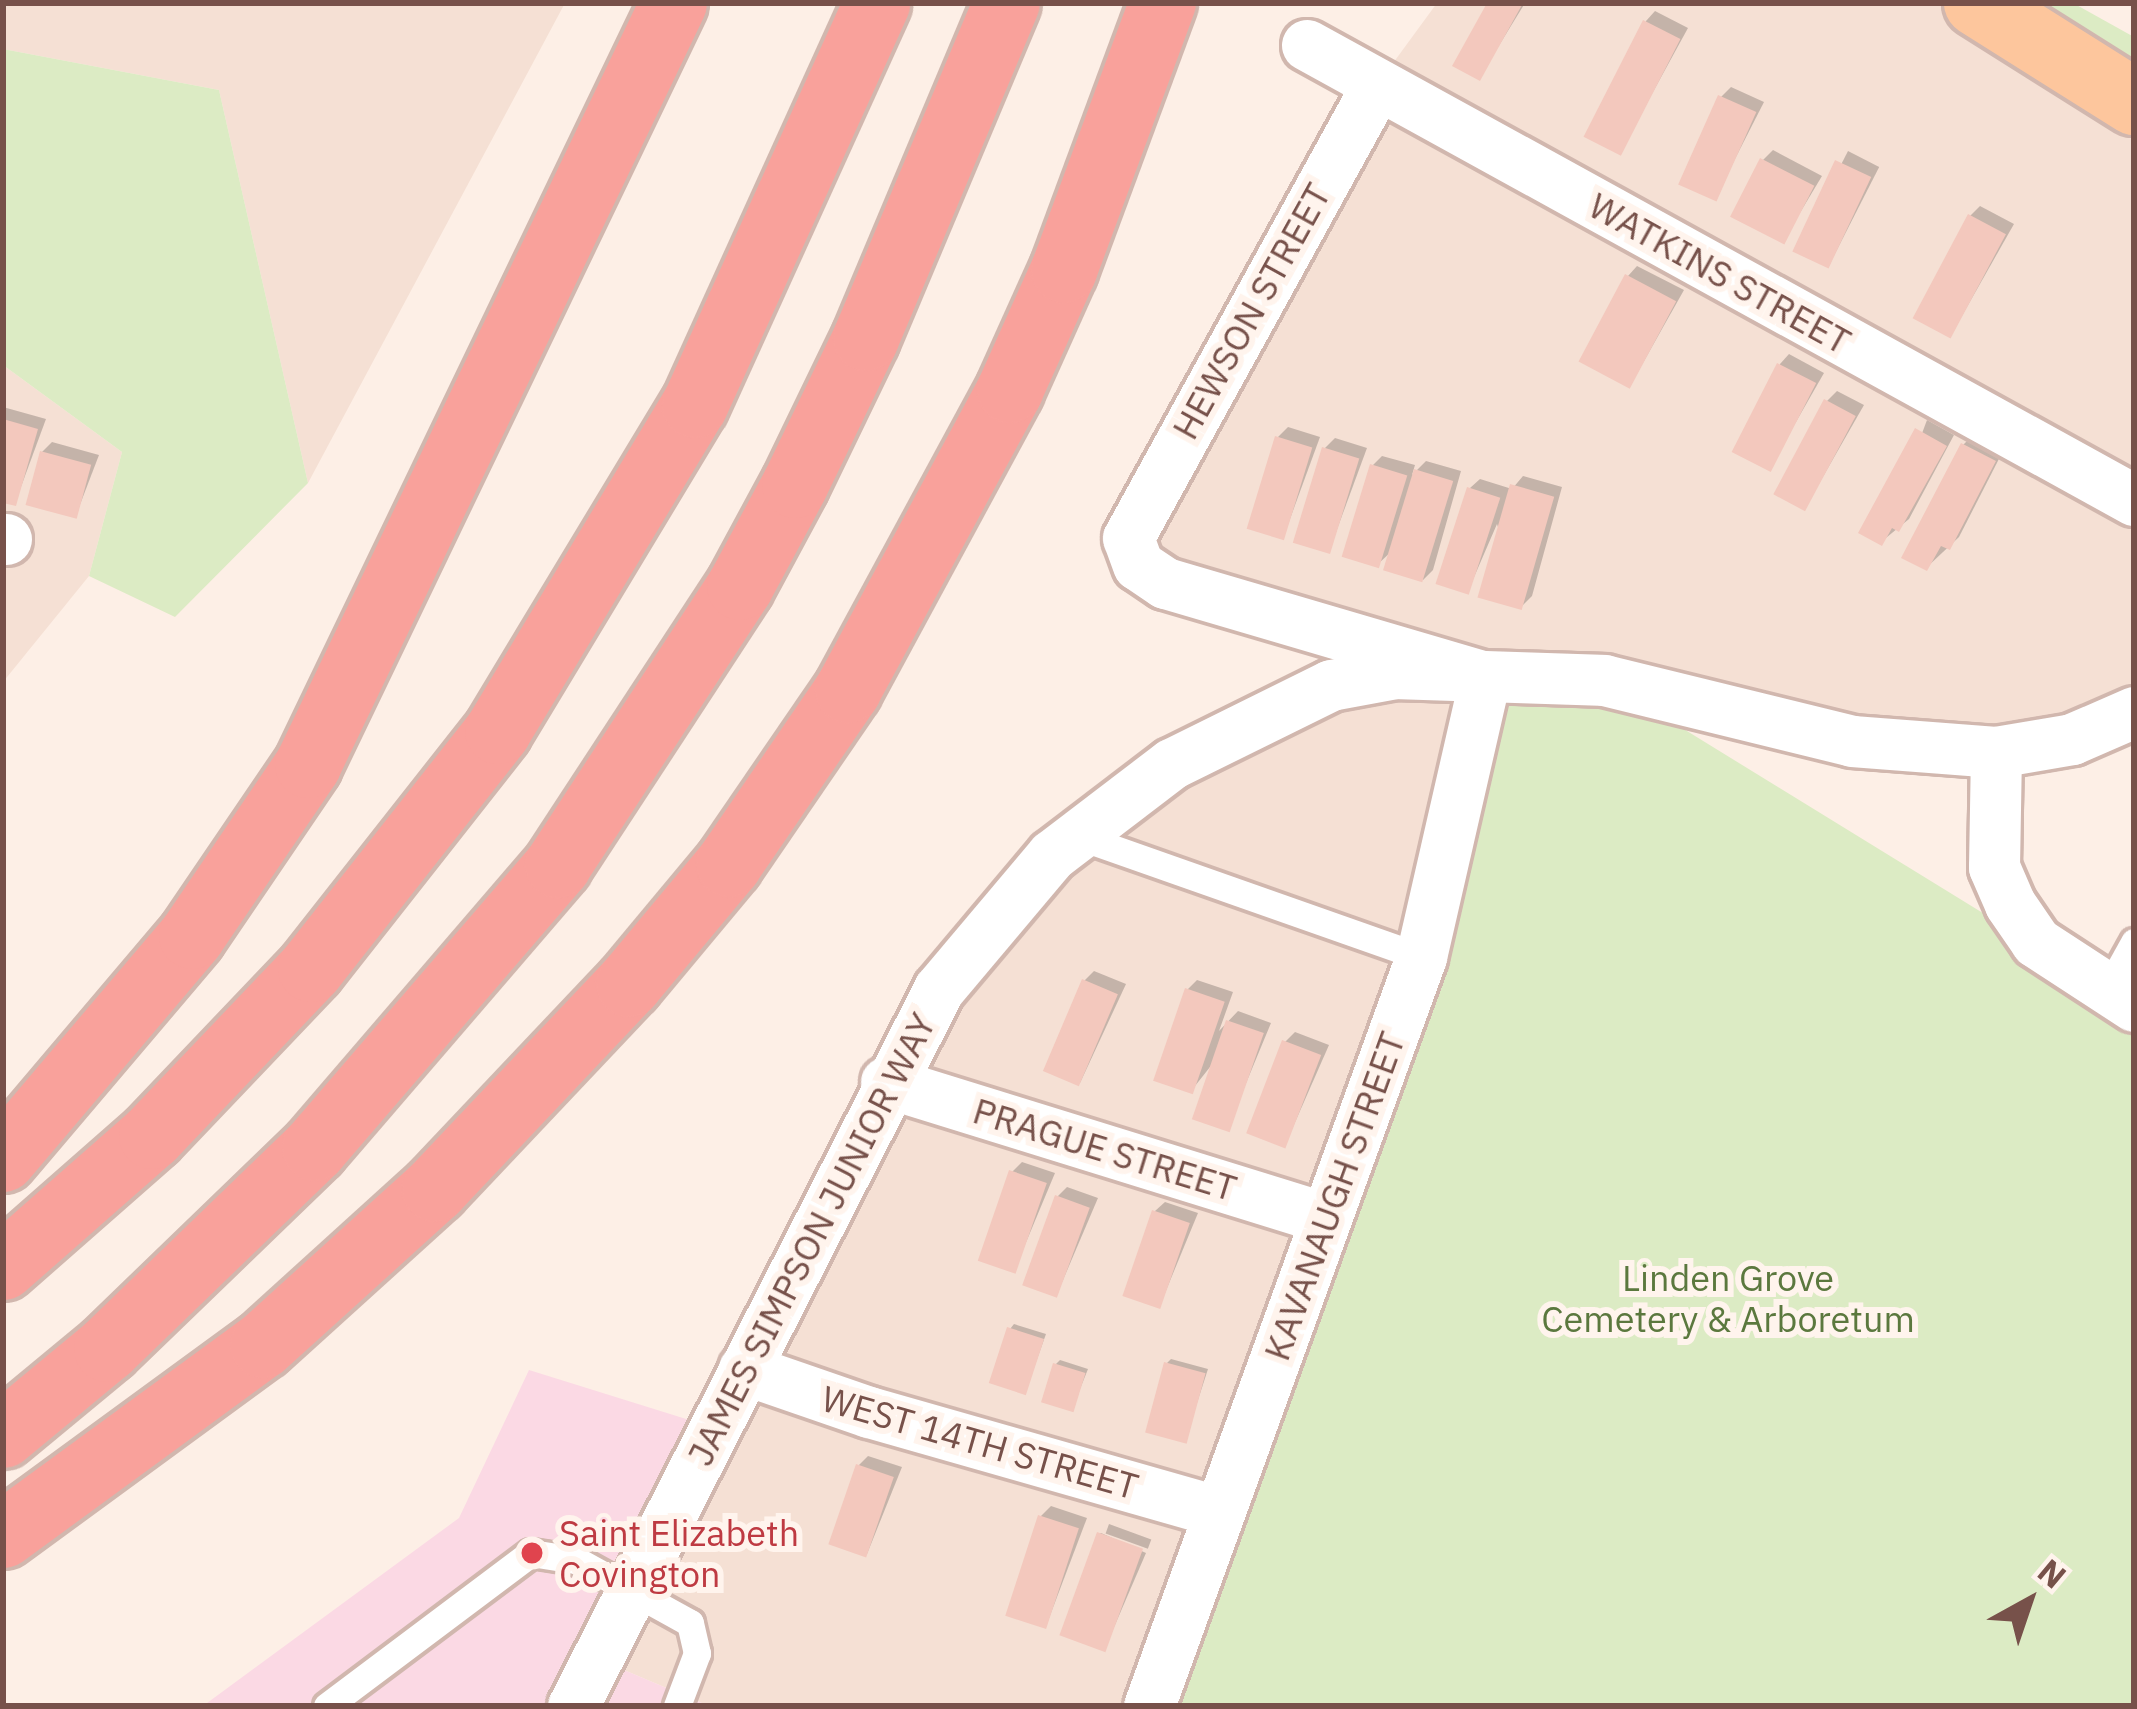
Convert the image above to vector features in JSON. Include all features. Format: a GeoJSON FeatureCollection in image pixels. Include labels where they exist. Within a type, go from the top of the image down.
{"type":"FeatureCollection","features":[{"type":"Feature","properties":{"kind":"highway"},"geometry":{"type":"LineString","coordinates":[[3,1159],[192,936],[308,765],[674,3]]}},
{"type":"Feature","properties":{"kind":"highway"},"geometry":{"type":"LineString","coordinates":[[3,1267],[152,1136],[311,969],[498,731],[695,405],[877,3]]}},
{"type":"Feature","properties":{"kind":"highway"},"geometry":{"type":"LineString","coordinates":[[3,1435],[107,1348],[315,1148],[558,865],[740,587],[795,485],[866,338],[1007,3]]}},
{"type":"Feature","properties":{"kind":"highway"},"geometry":{"type":"LineString","coordinates":[[3,1535],[263,1345],[435,1189],[629,984],[729,864],[848,690],[1010,391],[1064,270],[1163,3]]}},
{"type":"Feature","properties":{"kind":"main road"},"geometry":{"type":"LineString","coordinates":[[1977,3],[2134,102]]}},
{"type":"Feature","properties":{"kind":"street","name":"WATKINS STREET"},"geometry":{"type":"LineString","coordinates":[[1306,45],[2134,500]]}},
{"type":"Feature","properties":{"kind":"street","name":"HEWSON STREET"},"geometry":{"type":"LineString","coordinates":[[1377,85],[1128,538],[1138,565],[1165,583],[1485,676]]}},
{"type":"Feature","properties":{"kind":"street","name":"JAMES SIMPSON JUNIOR WAY"},"geometry":{"type":"LineString","coordinates":[[573,1706],[886,1082],[939,989],[1076,835],[1171,764],[1331,685],[1396,673],[1604,680],[1852,741],[1996,752],[2072,739],[2134,712]]}},
{"type":"Feature","properties":{"kind":"street","name":"KAVANAUGH STREET"},"geometry":{"type":"LineString","coordinates":[[1149,1706],[1420,957],[1485,676]]}},
{"type":"Feature","properties":{"kind":"street"},"geometry":{"type":"LineString","coordinates":[[1996,752],[1994,867],[2010,904],[2036,942],[2120,998]]}},
{"type":"Feature","properties":{"kind":"street","name":"PRAGUE STREET"},"geometry":{"type":"LineString","coordinates":[[886,1082],[1324,1218]]}},
{"type":"Feature","properties":{"kind":"street","name":"WEST 14TH STREET"},"geometry":{"type":"LineString","coordinates":[[744,1369],[868,1412],[1217,1511]]}},
{"type":"Feature","properties":{"kind":"lane"},"geometry":{"type":"LineString","coordinates":[[1076,835],[1420,957]]}},
{"type":"Feature","properties":{"kind":"lane"},"geometry":{"type":"LineString","coordinates":[[2120,998],[2134,942]]}},
{"type":"Feature","properties":{"kind":"lane"},"geometry":{"type":"LineString","coordinates":[[327,1706],[531,1553],[576,1560],[635,1587],[690,1623],[697,1653],[677,1706]]}},
{"type":"Feature","properties":{"kind":"shaded area"},"geometry":{"type":"Polygon","coordinates":[[[3,3],[565,3],[308,483],[219,90],[3,49],[3,3]]]}},
{"type":"Feature","properties":{"kind":"shaded area"},"geometry":{"type":"Polygon","coordinates":[[[1437,3],[1977,3],[2134,102],[2134,712],[1996,752],[1604,680],[1149,1706],[709,1706],[598,1659],[886,1082],[1052,855],[1396,673],[1138,565],[1377,85],[1437,3]]]}},
{"type":"Feature","properties":{"kind":"shaded area"},"geometry":{"type":"Polygon","coordinates":[[[3,365],[122,452],[89,576],[3,682],[3,365]]]}},
{"type":"Feature","properties":{"kind":"shaded area","name":"Saint Elizabeth Covington"},"geometry":{"type":"Polygon","coordinates":[[[529,1370],[715,1428],[598,1659],[709,1706],[203,1706],[459,1518],[529,1370]]]}},
{"type":"Feature","properties":{"kind":"green space"},"geometry":{"type":"Polygon","coordinates":[[[2044,3],[2073,3],[2134,37],[2134,61],[2044,3]]]}},
{"type":"Feature","properties":{"kind":"green space"},"geometry":{"type":"Polygon","coordinates":[[[3,49],[219,90],[308,483],[175,617],[89,576],[122,452],[3,365],[3,49]]]}},
{"type":"Feature","properties":{"kind":"green space","name":"Linden Grove Cemetery & Arboretum"},"geometry":{"type":"Polygon","coordinates":[[[1485,677],[1604,680],[2134,1006],[2134,1706],[1149,1706],[1485,677]]]}},
{"type":"Feature","properties":{"kind":"building"},"geometry":{"type":"Polygon","coordinates":[[[1487,3],[1523,3],[1480,81],[1452,66],[1487,3]]]}},
{"type":"Feature","properties":{"kind":"building"},"geometry":{"type":"Polygon","coordinates":[[[1643,20],[1680,39],[1621,156],[1584,137],[1643,20]]]}},
{"type":"Feature","properties":{"kind":"building"},"geometry":{"type":"Polygon","coordinates":[[[1718,95],[1756,112],[1717,202],[1678,185],[1718,95]]]}},
{"type":"Feature","properties":{"kind":"building"},"geometry":{"type":"Polygon","coordinates":[[[1760,158],[1814,186],[1784,244],[1730,217],[1760,158]]]}},
{"type":"Feature","properties":{"kind":"building"},"geometry":{"type":"Polygon","coordinates":[[[1835,160],[1871,177],[1829,268],[1792,252],[1835,160]]]}},
{"type":"Feature","properties":{"kind":"building"},"geometry":{"type":"Polygon","coordinates":[[[1968,214],[2006,234],[1951,338],[1913,318],[1968,214]]]}},
{"type":"Feature","properties":{"kind":"building"},"geometry":{"type":"Polygon","coordinates":[[[1625,274],[1676,301],[1630,389],[1579,361],[1625,274]]]}},
{"type":"Feature","properties":{"kind":"building"},"geometry":{"type":"Polygon","coordinates":[[[1777,363],[1816,383],[1771,472],[1732,452],[1777,363]]]}},
{"type":"Feature","properties":{"kind":"building"},"geometry":{"type":"Polygon","coordinates":[[[1824,399],[1856,416],[1805,511],[1773,494],[1824,399]]]}},
{"type":"Feature","properties":{"kind":"building"},"geometry":{"type":"Polygon","coordinates":[[[3,419],[38,429],[16,506],[3,503],[3,419]]]}},
{"type":"Feature","properties":{"kind":"building"},"geometry":{"type":"Polygon","coordinates":[[[1915,428],[1947,446],[1899,532],[1892,528],[1882,546],[1858,533],[1915,428]]]}},
{"type":"Feature","properties":{"kind":"building"},"geometry":{"type":"Polygon","coordinates":[[[1275,436],[1312,447],[1284,540],[1247,529],[1275,436]]]}},
{"type":"Feature","properties":{"kind":"building"},"geometry":{"type":"Polygon","coordinates":[[[1961,443],[1996,461],[1950,550],[1941,546],[1927,571],[1901,558],[1961,443]]]}},
{"type":"Feature","properties":{"kind":"building"},"geometry":{"type":"Polygon","coordinates":[[[1322,447],[1359,458],[1330,554],[1293,543],[1322,447]]]}},
{"type":"Feature","properties":{"kind":"building"},"geometry":{"type":"Polygon","coordinates":[[[40,451],[91,465],[77,519],[26,505],[40,451]]]}},
{"type":"Feature","properties":{"kind":"building"},"geometry":{"type":"Polygon","coordinates":[[[1370,464],[1407,475],[1379,568],[1342,557],[1370,464]]]}},
{"type":"Feature","properties":{"kind":"building"},"geometry":{"type":"Polygon","coordinates":[[[1414,469],[1453,481],[1422,582],[1383,570],[1414,469]]]}},
{"type":"Feature","properties":{"kind":"building"},"geometry":{"type":"Polygon","coordinates":[[[1510,484],[1554,497],[1522,610],[1477,597],[1510,484]]]}},
{"type":"Feature","properties":{"kind":"building"},"geometry":{"type":"Polygon","coordinates":[[[1467,487],[1500,498],[1469,595],[1435,584],[1467,487]]]}},
{"type":"Feature","properties":{"kind":"building"},"geometry":{"type":"Polygon","coordinates":[[[1082,979],[1118,994],[1079,1086],[1043,1071],[1082,979]]]}},
{"type":"Feature","properties":{"kind":"building"},"geometry":{"type":"Polygon","coordinates":[[[1185,988],[1225,1002],[1193,1094],[1153,1081],[1185,988]]]}},
{"type":"Feature","properties":{"kind":"building"},"geometry":{"type":"Polygon","coordinates":[[[1226,1020],[1264,1033],[1230,1132],[1192,1119],[1226,1020]]]}},
{"type":"Feature","properties":{"kind":"building"},"geometry":{"type":"Polygon","coordinates":[[[1282,1040],[1321,1055],[1285,1148],[1246,1133],[1282,1040]]]}},
{"type":"Feature","properties":{"kind":"building"},"geometry":{"type":"Polygon","coordinates":[[[1009,1170],[1047,1183],[1016,1274],[978,1261],[1009,1170]]]}},
{"type":"Feature","properties":{"kind":"building"},"geometry":{"type":"Polygon","coordinates":[[[1055,1195],[1090,1208],[1057,1298],[1022,1285],[1055,1195]]]}},
{"type":"Feature","properties":{"kind":"building"},"geometry":{"type":"Polygon","coordinates":[[[1152,1210],[1190,1223],[1160,1309],[1122,1296],[1152,1210]]]}},
{"type":"Feature","properties":{"kind":"building"},"geometry":{"type":"Polygon","coordinates":[[[1007,1327],[1044,1339],[1026,1395],[989,1383],[1007,1327]]]}},
{"type":"Feature","properties":{"kind":"building"},"geometry":{"type":"Polygon","coordinates":[[[1164,1362],[1206,1373],[1187,1444],[1145,1433],[1164,1362]]]}},
{"type":"Feature","properties":{"kind":"building"},"geometry":{"type":"Polygon","coordinates":[[[1053,1363],[1086,1373],[1074,1412],[1041,1402],[1053,1363]]]}},
{"type":"Feature","properties":{"kind":"building"},"geometry":{"type":"Polygon","coordinates":[[[856,1464],[894,1477],[866,1557],[828,1544],[856,1464]]]}},
{"type":"Feature","properties":{"kind":"building"},"geometry":{"type":"Polygon","coordinates":[[[1038,1515],[1079,1528],[1046,1629],[1005,1616],[1038,1515]]]}},
{"type":"Feature","properties":{"kind":"building"},"geometry":{"type":"Polygon","coordinates":[[[1097,1532],[1143,1549],[1105,1652],[1059,1635],[1097,1532]]]}},
{"type":"Feature","properties":{"kind":"place","name":"Saint Elizabeth Covington"},"geometry":{"type":"Point","coordinates":[532,1553]}}]}
